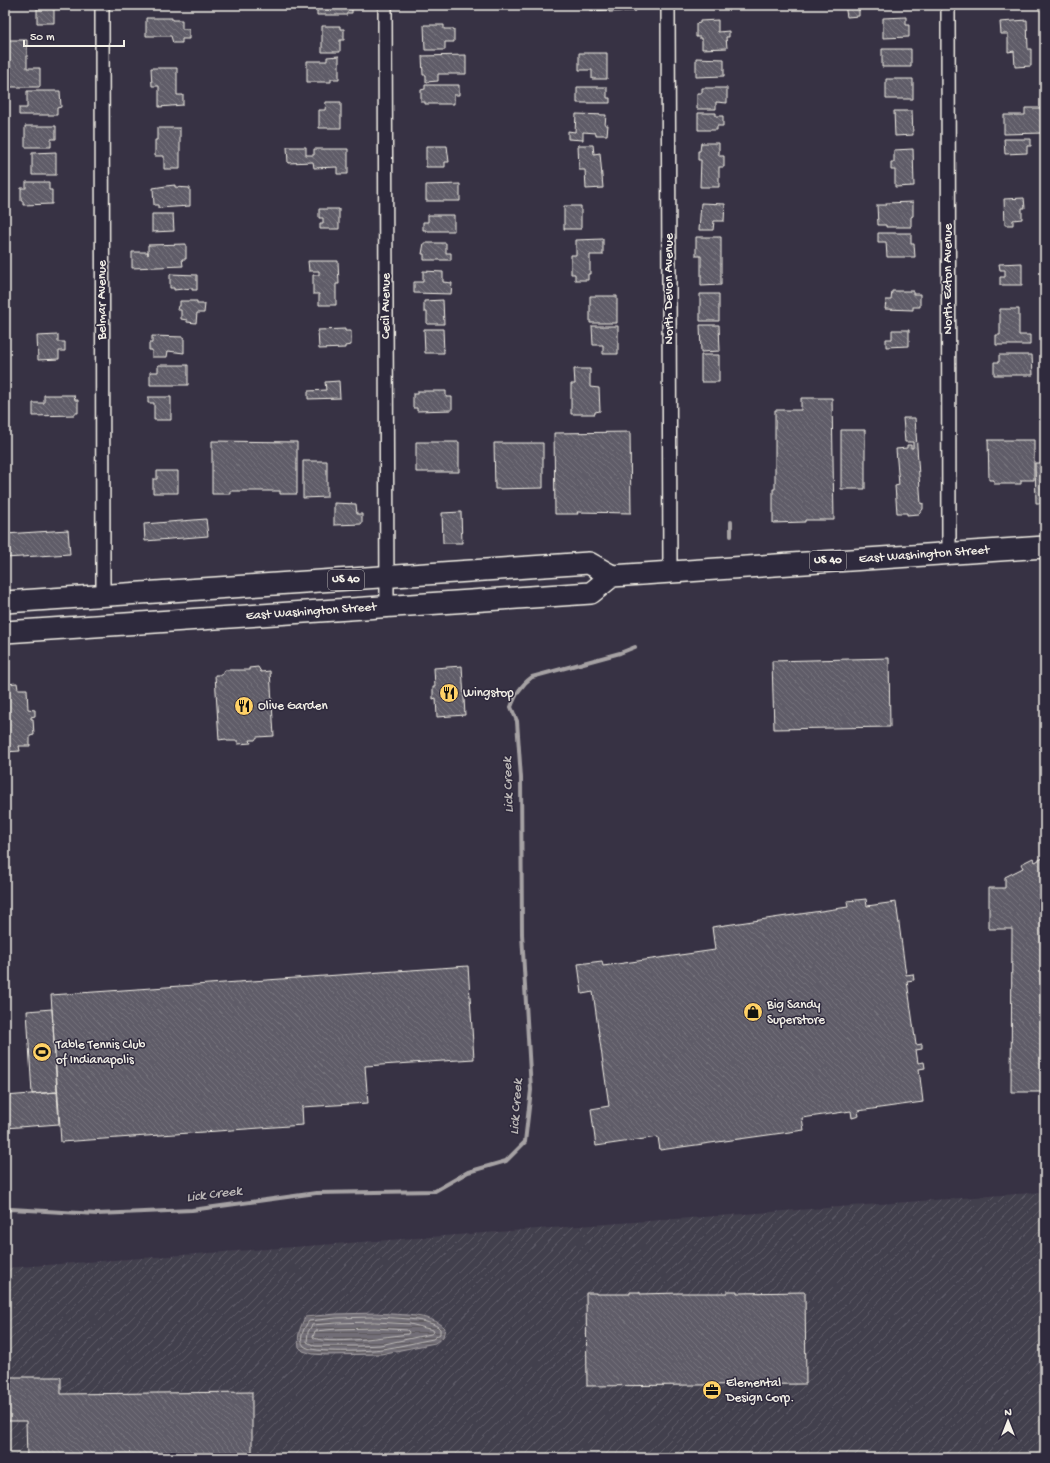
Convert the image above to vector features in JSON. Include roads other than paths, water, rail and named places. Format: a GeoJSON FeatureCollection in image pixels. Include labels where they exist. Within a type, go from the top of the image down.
{"type":"FeatureCollection","features":[{"type":"Feature","properties":{"kind":"main road","name":"East Washington Street"},"geometry":{"type":"LineString","coordinates":[[5,632],[591,593],[612,576],[1045,546]]}},
{"type":"Feature","properties":{"kind":"main road","name":"US 40"},"geometry":{"type":"LineString","coordinates":[[5,602],[589,563],[612,576]]}},
{"type":"Feature","properties":{"kind":"street","name":"Belmar Avenue"},"geometry":{"type":"LineString","coordinates":[[102,5],[103,595]]}},
{"type":"Feature","properties":{"kind":"street","name":"Cecil Avenue"},"geometry":{"type":"LineString","coordinates":[[385,5],[387,606]]}},
{"type":"Feature","properties":{"kind":"street","name":"North Devon Avenue"},"geometry":{"type":"LineString","coordinates":[[668,5],[670,572]]}},
{"type":"Feature","properties":{"kind":"street","name":"North Eaton Avenue"},"geometry":{"type":"LineString","coordinates":[[948,5],[949,553]]}},
{"type":"Feature","properties":{"kind":"water"},"geometry":{"type":"Polygon","coordinates":[[[376,1313],[422,1317],[431,1320],[439,1323],[445,1328],[443,1337],[435,1343],[381,1354],[313,1354],[303,1351],[299,1347],[299,1332],[305,1317],[336,1314],[376,1313]]]}},
{"type":"Feature","properties":{"kind":"waterway","name":"Lick Creek"},"geometry":{"type":"LineString","coordinates":[[731,522],[731,536]]}},
{"type":"Feature","properties":{"kind":"waterway","name":"Lick Creek"},"geometry":{"type":"LineString","coordinates":[[5,1211],[11,1209],[97,1214],[192,1210],[316,1193],[435,1191],[468,1172],[506,1161],[525,1142],[531,1090],[522,934],[521,778],[517,721],[511,707],[519,690],[532,677],[620,653],[635,647]]}},
{"type":"Feature","properties":{"kind":"place","name":"Wingstop"},"geometry":{"type":"Point","coordinates":[449,693]}},
{"type":"Feature","properties":{"kind":"place","name":"Olive Garden"},"geometry":{"type":"Point","coordinates":[244,706]}},
{"type":"Feature","properties":{"kind":"place","name":"Big Sandy Superstore"},"geometry":{"type":"Point","coordinates":[753,1012]}},
{"type":"Feature","properties":{"kind":"place","name":"Table Tennis Club of Indianapolis"},"geometry":{"type":"Point","coordinates":[42,1052]}},
{"type":"Feature","properties":{"kind":"place","name":"Elemental Design Corp."},"geometry":{"type":"Point","coordinates":[712,1390]}}]}
